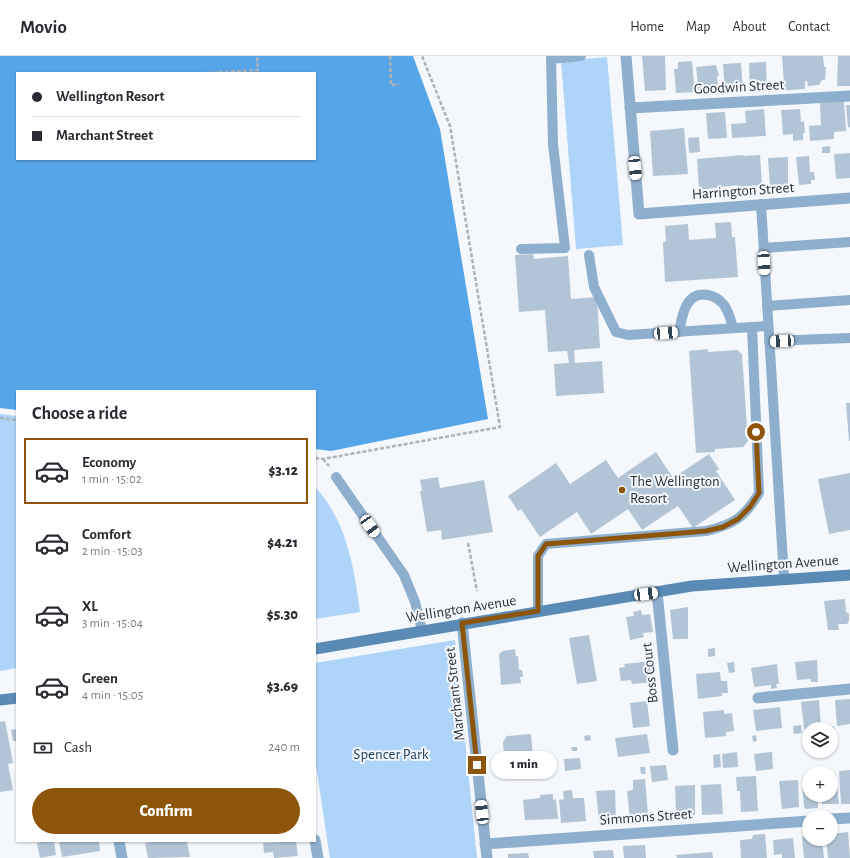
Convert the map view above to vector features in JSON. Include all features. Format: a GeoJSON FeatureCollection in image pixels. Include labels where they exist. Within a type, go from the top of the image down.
{"type":"FeatureCollection","features":[{"type":"Feature","properties":{"kind":"main road"},"geometry":{"type":"LineString","coordinates":[[839,576],[850,571]]}},
{"type":"Feature","properties":{"kind":"main road","name":"Wellington Avenue"},"geometry":{"type":"LineString","coordinates":[[316,649],[462,623],[692,586],[784,578],[850,575]]}},
{"type":"Feature","properties":{"kind":"main road"},"geometry":{"type":"LineString","coordinates":[[0,700],[16,698]]}},
{"type":"Feature","properties":{"kind":"street"},"geometry":{"type":"LineString","coordinates":[[626,56],[630,108]]}},
{"type":"Feature","properties":{"kind":"street","name":"Goodwin Street"},"geometry":{"type":"LineString","coordinates":[[630,108],[850,96]]}},
{"type":"Feature","properties":{"kind":"street","name":"Harrington Street"},"geometry":{"type":"LineString","coordinates":[[630,108],[639,214],[850,198]]}},
{"type":"Feature","properties":{"kind":"street","name":"Boss Court"},"geometry":{"type":"LineString","coordinates":[[657,592],[673,750]]}},
{"type":"Feature","properties":{"kind":"street","name":"Marchant Street"},"geometry":{"type":"LineString","coordinates":[[462,623],[487,858]]}},
{"type":"Feature","properties":{"kind":"street"},"geometry":{"type":"LineString","coordinates":[[758,698],[850,688]]}},
{"type":"Feature","properties":{"kind":"street"},"geometry":{"type":"LineString","coordinates":[[838,819],[850,818]]}},
{"type":"Feature","properties":{"kind":"street","name":"Simmons Street"},"geometry":{"type":"LineString","coordinates":[[486,844],[802,821]]}},
{"type":"Feature","properties":{"kind":"street"},"geometry":{"type":"LineString","coordinates":[[119,842],[122,858]]}},
{"type":"Feature","properties":{"kind":"street"},"geometry":{"type":"LineString","coordinates":[[315,842],[318,858]]}},
{"type":"Feature","properties":{"kind":"lane"},"geometry":{"type":"LineString","coordinates":[[521,249],[566,248],[553,144],[551,59],[580,56]]}},
{"type":"Feature","properties":{"kind":"lane"},"geometry":{"type":"LineString","coordinates":[[761,204],[784,578]]}},
{"type":"Feature","properties":{"kind":"lane"},"geometry":{"type":"LineString","coordinates":[[764,248],[850,242]]}},
{"type":"Feature","properties":{"kind":"lane"},"geometry":{"type":"LineString","coordinates":[[589,255],[594,287],[616,332],[628,335],[768,326]]}},
{"type":"Feature","properties":{"kind":"lane"},"geometry":{"type":"LineString","coordinates":[[679,332],[686,306],[692,298],[703,294],[714,296],[724,304],[733,328]]}},
{"type":"Feature","properties":{"kind":"lane"},"geometry":{"type":"LineString","coordinates":[[767,306],[850,300]]}},
{"type":"Feature","properties":{"kind":"lane"},"geometry":{"type":"LineString","coordinates":[[538,611],[538,556],[546,544],[706,531],[723,527],[738,519],[750,507],[759,493],[752,327]]}},
{"type":"Feature","properties":{"kind":"lane"},"geometry":{"type":"LineString","coordinates":[[769,342],[850,338]]}},
{"type":"Feature","properties":{"kind":"lane"},"geometry":{"type":"LineString","coordinates":[[336,477],[404,575],[415,602],[422,630]]}},
{"type":"Feature","properties":{"kind":"path"},"geometry":{"type":"LineString","coordinates":[[224,72],[258,70],[257,56]]}},
{"type":"Feature","properties":{"kind":"path"},"geometry":{"type":"LineString","coordinates":[[390,56],[391,85],[399,84]]}},
{"type":"Feature","properties":{"kind":"path"},"geometry":{"type":"LineString","coordinates":[[316,458],[324,458],[500,427],[450,126],[422,56]]}},
{"type":"Feature","properties":{"kind":"path"},"geometry":{"type":"LineString","coordinates":[[0,418],[16,420]]}},
{"type":"Feature","properties":{"kind":"path"},"geometry":{"type":"LineString","coordinates":[[468,542],[477,591]]}},
{"type":"Feature","properties":{"kind":"green space"},"geometry":{"type":"Polygon","coordinates":[[[607,57],[623,245],[576,249],[561,61],[607,57]]]}},
{"type":"Feature","properties":{"kind":"green space"},"geometry":{"type":"Polygon","coordinates":[[[0,414],[16,416],[16,668],[0,671],[0,414]]]}},
{"type":"Feature","properties":{"kind":"green space"},"geometry":{"type":"Polygon","coordinates":[[[316,488],[326,500],[342,530],[352,562],[360,612],[316,619],[316,488]]]}},
{"type":"Feature","properties":{"kind":"green space","name":"Spencer Park"},"geometry":{"type":"Polygon","coordinates":[[[455,640],[477,858],[330,858],[316,766],[316,663],[455,640]]]}},
{"type":"Feature","properties":{"kind":"water"},"geometry":{"type":"Polygon","coordinates":[[[0,56],[413,56],[440,129],[488,419],[331,451],[316,449],[316,390],[16,390],[16,410],[0,408],[0,56]]]}},
{"type":"Feature","properties":{"kind":"building"},"geometry":{"type":"Polygon","coordinates":[[[642,56],[665,56],[666,90],[645,91],[642,56]]]}},
{"type":"Feature","properties":{"kind":"building"},"geometry":{"type":"Polygon","coordinates":[[[782,56],[823,56],[824,67],[826,67],[825,80],[822,80],[819,85],[808,86],[807,81],[805,81],[805,89],[777,91],[776,84],[784,83],[782,56]]]}},
{"type":"Feature","properties":{"kind":"building"},"geometry":{"type":"Polygon","coordinates":[[[838,56],[850,56],[850,86],[837,86],[838,56]]]}},
{"type":"Feature","properties":{"kind":"building"},"geometry":{"type":"Polygon","coordinates":[[[692,61],[695,92],[676,93],[674,69],[678,69],[678,62],[692,61]]]}},
{"type":"Feature","properties":{"kind":"building"},"geometry":{"type":"Polygon","coordinates":[[[766,62],[767,91],[750,92],[749,63],[766,62]]]}},
{"type":"Feature","properties":{"kind":"building"},"geometry":{"type":"Polygon","coordinates":[[[741,63],[743,89],[732,90],[730,93],[725,93],[723,64],[741,63]]]}},
{"type":"Feature","properties":{"kind":"building"},"geometry":{"type":"Polygon","coordinates":[[[716,65],[719,76],[717,76],[718,90],[716,90],[716,94],[699,95],[696,67],[716,65]]]}},
{"type":"Feature","properties":{"kind":"building"},"geometry":{"type":"Polygon","coordinates":[[[844,101],[846,131],[834,132],[834,139],[810,141],[809,126],[821,125],[820,103],[844,101]]]}},
{"type":"Feature","properties":{"kind":"building"},"geometry":{"type":"Polygon","coordinates":[[[846,105],[850,105],[850,127],[848,128],[846,105]]]}},
{"type":"Feature","properties":{"kind":"building"},"geometry":{"type":"Polygon","coordinates":[[[764,109],[766,136],[732,138],[731,124],[746,123],[745,111],[764,109]]]}},
{"type":"Feature","properties":{"kind":"building"},"geometry":{"type":"Polygon","coordinates":[[[800,109],[801,122],[804,121],[805,133],[803,133],[803,140],[793,141],[793,134],[783,135],[781,110],[800,109]]]}},
{"type":"Feature","properties":{"kind":"building"},"geometry":{"type":"Polygon","coordinates":[[[725,112],[727,138],[708,139],[706,113],[725,112]]]}},
{"type":"Feature","properties":{"kind":"building"},"geometry":{"type":"Polygon","coordinates":[[[684,128],[688,174],[653,176],[650,131],[684,128]]]}},
{"type":"Feature","properties":{"kind":"building"},"geometry":{"type":"Polygon","coordinates":[[[699,137],[700,152],[689,153],[688,138],[699,137]]]}},
{"type":"Feature","properties":{"kind":"building"},"geometry":{"type":"Polygon","coordinates":[[[830,146],[830,153],[822,153],[822,147],[830,146]]]}},
{"type":"Feature","properties":{"kind":"building"},"geometry":{"type":"Polygon","coordinates":[[[850,153],[850,178],[836,179],[834,154],[850,153]]]}},
{"type":"Feature","properties":{"kind":"building"},"geometry":{"type":"Polygon","coordinates":[[[760,155],[762,185],[737,187],[737,185],[699,190],[697,159],[760,155]]]}},
{"type":"Feature","properties":{"kind":"building"},"geometry":{"type":"Polygon","coordinates":[[[809,156],[810,172],[814,172],[815,180],[811,180],[811,184],[799,185],[796,157],[809,156]]]}},
{"type":"Feature","properties":{"kind":"building"},"geometry":{"type":"Polygon","coordinates":[[[788,157],[788,186],[770,187],[768,158],[788,157]]]}},
{"type":"Feature","properties":{"kind":"building"},"geometry":{"type":"Polygon","coordinates":[[[731,222],[732,237],[735,237],[738,277],[665,282],[663,242],[666,241],[665,226],[688,224],[689,240],[716,238],[715,223],[731,222]]]}},
{"type":"Feature","properties":{"kind":"building"},"geometry":{"type":"Polygon","coordinates":[[[533,254],[534,259],[568,256],[571,299],[597,297],[600,348],[574,350],[575,363],[602,361],[604,393],[556,396],[554,364],[569,363],[567,351],[548,352],[545,310],[519,312],[515,255],[533,254]]]}},
{"type":"Feature","properties":{"kind":"building"},"geometry":{"type":"Polygon","coordinates":[[[708,349],[708,352],[737,350],[742,354],[748,441],[743,447],[715,449],[715,452],[696,453],[689,351],[708,349]]]}},
{"type":"Feature","properties":{"kind":"building"},"geometry":{"type":"Polygon","coordinates":[[[846,403],[850,403],[849,441],[846,403]]]}},
{"type":"Feature","properties":{"kind":"building","name":"The Wellington Resort"},"geometry":{"type":"Polygon","coordinates":[[[656,452],[673,478],[709,454],[719,469],[716,471],[735,500],[693,528],[678,506],[642,530],[628,509],[591,534],[577,512],[540,537],[521,509],[518,511],[508,496],[556,463],[570,484],[606,460],[618,478],[656,452]]]}},
{"type":"Feature","properties":{"kind":"building"},"geometry":{"type":"Polygon","coordinates":[[[850,473],[850,530],[829,534],[818,479],[850,473]]]}},
{"type":"Feature","properties":{"kind":"building"},"geometry":{"type":"Polygon","coordinates":[[[438,477],[440,488],[484,480],[493,532],[442,540],[441,530],[427,532],[420,491],[422,491],[420,480],[438,477]]]}},
{"type":"Feature","properties":{"kind":"building"},"geometry":{"type":"Polygon","coordinates":[[[845,599],[846,612],[849,614],[849,621],[847,624],[838,624],[839,630],[828,630],[824,601],[845,599]]]}},
{"type":"Feature","properties":{"kind":"building"},"geometry":{"type":"Polygon","coordinates":[[[688,607],[688,639],[673,639],[670,610],[688,607]]]}},
{"type":"Feature","properties":{"kind":"building"},"geometry":{"type":"Polygon","coordinates":[[[641,610],[642,615],[650,614],[653,632],[643,633],[644,637],[630,640],[626,617],[634,616],[633,612],[641,610]]]}},
{"type":"Feature","properties":{"kind":"building"},"geometry":{"type":"Polygon","coordinates":[[[589,635],[597,681],[577,684],[569,638],[589,635]]]}},
{"type":"Feature","properties":{"kind":"building"},"geometry":{"type":"Polygon","coordinates":[[[715,648],[715,656],[708,657],[708,649],[715,648]]]}},
{"type":"Feature","properties":{"kind":"building"},"geometry":{"type":"Polygon","coordinates":[[[515,649],[516,656],[518,656],[519,670],[522,670],[523,677],[520,677],[521,683],[501,685],[499,654],[503,651],[515,649]]]}},
{"type":"Feature","properties":{"kind":"building"},"geometry":{"type":"Polygon","coordinates":[[[817,660],[818,682],[811,682],[811,679],[797,680],[795,662],[817,660]]]}},
{"type":"Feature","properties":{"kind":"building"},"geometry":{"type":"Polygon","coordinates":[[[652,661],[655,682],[632,684],[631,680],[621,681],[619,668],[625,667],[624,664],[652,661]]]}},
{"type":"Feature","properties":{"kind":"building"},"geometry":{"type":"Polygon","coordinates":[[[734,662],[735,672],[729,673],[727,663],[734,662]]]}},
{"type":"Feature","properties":{"kind":"building"},"geometry":{"type":"Polygon","coordinates":[[[777,664],[779,684],[776,684],[777,688],[771,689],[771,685],[754,687],[751,668],[777,664]]]}},
{"type":"Feature","properties":{"kind":"building"},"geometry":{"type":"Polygon","coordinates":[[[720,672],[721,681],[727,681],[728,693],[722,693],[722,696],[698,699],[696,674],[720,672]]]}},
{"type":"Feature","properties":{"kind":"building"},"geometry":{"type":"Polygon","coordinates":[[[850,699],[850,724],[838,726],[835,700],[850,699]]]}},
{"type":"Feature","properties":{"kind":"building"},"geometry":{"type":"Polygon","coordinates":[[[819,700],[821,722],[803,722],[801,702],[819,700]]]}},
{"type":"Feature","properties":{"kind":"building"},"geometry":{"type":"Polygon","coordinates":[[[647,701],[650,726],[633,728],[630,703],[647,701]]]}},
{"type":"Feature","properties":{"kind":"building"},"geometry":{"type":"Polygon","coordinates":[[[780,707],[782,728],[756,731],[753,710],[780,707]]]}},
{"type":"Feature","properties":{"kind":"building"},"geometry":{"type":"Polygon","coordinates":[[[724,710],[724,714],[732,713],[734,731],[726,732],[726,736],[705,738],[703,712],[724,710]]]}},
{"type":"Feature","properties":{"kind":"building"},"geometry":{"type":"Polygon","coordinates":[[[5,721],[13,763],[8,764],[13,790],[0,792],[0,722],[5,721]]]}},
{"type":"Feature","properties":{"kind":"building"},"geometry":{"type":"Polygon","coordinates":[[[801,725],[802,733],[794,734],[793,726],[801,725]]]}},
{"type":"Feature","properties":{"kind":"building"},"geometry":{"type":"Polygon","coordinates":[[[16,729],[16,741],[13,741],[11,730],[16,729]]]}},
{"type":"Feature","properties":{"kind":"building"},"geometry":{"type":"Polygon","coordinates":[[[531,734],[534,768],[505,771],[503,742],[507,736],[531,734]]]}},
{"type":"Feature","properties":{"kind":"building"},"geometry":{"type":"Polygon","coordinates":[[[647,734],[650,753],[618,757],[615,738],[647,734]]]}},
{"type":"Feature","properties":{"kind":"building"},"geometry":{"type":"Polygon","coordinates":[[[590,735],[591,740],[585,741],[584,736],[590,735]]]}},
{"type":"Feature","properties":{"kind":"building"},"geometry":{"type":"Polygon","coordinates":[[[756,735],[757,741],[753,742],[752,736],[756,735]]]}},
{"type":"Feature","properties":{"kind":"building"},"geometry":{"type":"Polygon","coordinates":[[[571,747],[577,747],[577,751],[572,751],[571,747]]]}},
{"type":"Feature","properties":{"kind":"building"},"geometry":{"type":"Polygon","coordinates":[[[737,752],[738,767],[723,768],[722,754],[737,752]]]}},
{"type":"Feature","properties":{"kind":"building"},"geometry":{"type":"Polygon","coordinates":[[[772,752],[773,769],[756,771],[754,754],[772,752]]]}},
{"type":"Feature","properties":{"kind":"building"},"geometry":{"type":"Polygon","coordinates":[[[720,754],[721,767],[714,768],[713,755],[720,754]]]}},
{"type":"Feature","properties":{"kind":"building"},"geometry":{"type":"Polygon","coordinates":[[[580,758],[581,769],[565,771],[564,759],[580,758]]]}},
{"type":"Feature","properties":{"kind":"building"},"geometry":{"type":"Polygon","coordinates":[[[666,765],[668,780],[652,782],[650,766],[666,765]]]}},
{"type":"Feature","properties":{"kind":"building"},"geometry":{"type":"Polygon","coordinates":[[[640,767],[645,767],[646,774],[641,774],[640,767]]]}},
{"type":"Feature","properties":{"kind":"building"},"geometry":{"type":"Polygon","coordinates":[[[850,770],[850,804],[841,804],[839,771],[850,770]]]}},
{"type":"Feature","properties":{"kind":"building"},"geometry":{"type":"Polygon","coordinates":[[[756,776],[758,811],[741,812],[740,791],[737,791],[736,777],[756,776]]]}},
{"type":"Feature","properties":{"kind":"building"},"geometry":{"type":"Polygon","coordinates":[[[645,779],[648,814],[646,814],[646,817],[630,819],[627,791],[633,790],[633,780],[645,779]]]}},
{"type":"Feature","properties":{"kind":"building"},"geometry":{"type":"Polygon","coordinates":[[[798,780],[799,807],[782,809],[779,781],[798,780]]]}},
{"type":"Feature","properties":{"kind":"building"},"geometry":{"type":"Polygon","coordinates":[[[721,784],[723,814],[702,815],[701,785],[721,784]]]}},
{"type":"Feature","properties":{"kind":"building"},"geometry":{"type":"Polygon","coordinates":[[[695,785],[695,815],[687,815],[687,811],[676,812],[675,786],[695,785]]]}},
{"type":"Feature","properties":{"kind":"building"},"geometry":{"type":"Polygon","coordinates":[[[572,790],[573,798],[584,798],[586,821],[561,823],[559,800],[564,799],[563,791],[572,790]]]}},
{"type":"Feature","properties":{"kind":"building"},"geometry":{"type":"Polygon","coordinates":[[[615,790],[616,820],[599,821],[596,791],[615,790]]]}},
{"type":"Feature","properties":{"kind":"building"},"geometry":{"type":"Polygon","coordinates":[[[553,794],[553,800],[556,799],[558,819],[525,820],[523,800],[540,798],[540,795],[553,794]]]}},
{"type":"Feature","properties":{"kind":"building"},"geometry":{"type":"Polygon","coordinates":[[[838,794],[839,804],[822,804],[822,802],[838,802],[838,794]]]}},
{"type":"Feature","properties":{"kind":"building"},"geometry":{"type":"Polygon","coordinates":[[[804,802],[818,802],[818,808],[805,809],[804,802]]]}},
{"type":"Feature","properties":{"kind":"building"},"geometry":{"type":"Polygon","coordinates":[[[848,832],[850,858],[828,858],[827,846],[838,846],[838,833],[848,832]]]}},
{"type":"Feature","properties":{"kind":"building"},"geometry":{"type":"Polygon","coordinates":[[[765,834],[767,858],[741,858],[740,840],[752,839],[753,835],[765,834]]]}},
{"type":"Feature","properties":{"kind":"building"},"geometry":{"type":"Polygon","coordinates":[[[793,838],[795,858],[782,858],[782,854],[774,855],[773,840],[793,838]]]}},
{"type":"Feature","properties":{"kind":"building"},"geometry":{"type":"Polygon","coordinates":[[[54,842],[56,855],[40,858],[37,843],[54,842]]]}},
{"type":"Feature","properties":{"kind":"building"},"geometry":{"type":"Polygon","coordinates":[[[59,842],[99,842],[100,851],[62,857],[59,842]]]}},
{"type":"Feature","properties":{"kind":"building"},"geometry":{"type":"Polygon","coordinates":[[[187,842],[190,857],[148,858],[145,843],[187,842]]]}},
{"type":"Feature","properties":{"kind":"building"},"geometry":{"type":"Polygon","coordinates":[[[296,842],[298,856],[274,858],[273,852],[264,853],[263,843],[296,842]]]}},
{"type":"Feature","properties":{"kind":"building"},"geometry":{"type":"Polygon","coordinates":[[[645,845],[646,858],[624,858],[623,846],[645,845]]]}},
{"type":"Feature","properties":{"kind":"building"},"geometry":{"type":"Polygon","coordinates":[[[803,846],[823,846],[824,858],[804,858],[803,846]]]}},
{"type":"Feature","properties":{"kind":"building"},"geometry":{"type":"Polygon","coordinates":[[[613,850],[614,858],[594,858],[593,851],[613,850]]]}},
{"type":"Feature","properties":{"kind":"building"},"geometry":{"type":"Polygon","coordinates":[[[712,852],[713,858],[677,858],[676,855],[712,852]]]}},
{"type":"Feature","properties":{"kind":"building"},"geometry":{"type":"Polygon","coordinates":[[[528,853],[529,858],[508,858],[508,854],[528,853]]]}},
{"type":"Feature","properties":{"kind":"place","name":"The Wellington Resort"},"geometry":{"type":"Point","coordinates":[622,490]}},
{"type":"Feature","properties":{"kind":"route"},"geometry":{"type":"LineString","coordinates":[[477,765],[462,623],[538,611],[538,556],[546,544],[706,531],[723,527],[738,519],[750,507],[759,493],[756,432]]}}]}
